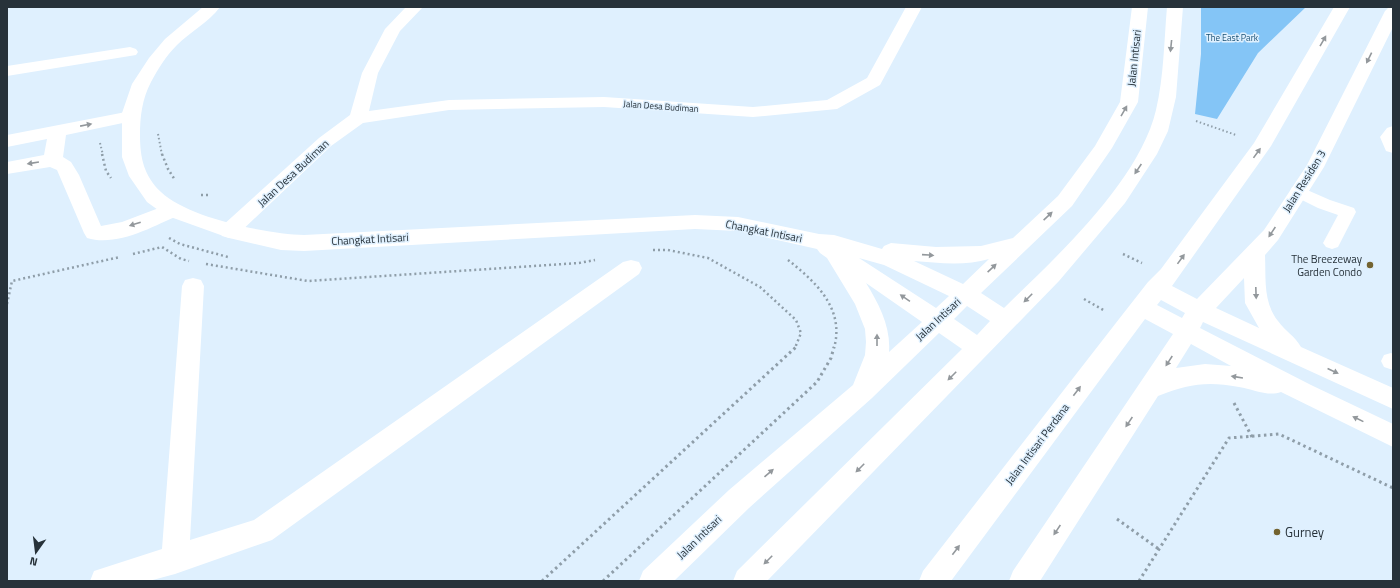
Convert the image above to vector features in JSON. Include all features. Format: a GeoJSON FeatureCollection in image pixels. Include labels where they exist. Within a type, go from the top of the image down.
{"type":"FeatureCollection","features":[{"type":"Feature","properties":{"kind":"street","name":"Changkat Intisari"},"geometry":{"type":"LineString","coordinates":[[212,7],[171,42],[155,60],[141,84],[131,116],[131,157],[139,176],[154,197],[172,210],[229,231],[281,242],[304,243],[695,222],[738,224],[891,259],[965,294],[1006,320]]}},
{"type":"Feature","properties":{"kind":"street"},"geometry":{"type":"LineString","coordinates":[[358,118],[370,73],[393,29],[415,7]]}},
{"type":"Feature","properties":{"kind":"street","name":"Jalan Desa Budiman"},"geometry":{"type":"LineString","coordinates":[[229,231],[325,142],[358,118],[449,105],[604,102],[753,112],[831,105],[874,81],[914,7]]}},
{"type":"Feature","properties":{"kind":"street","name":"Jalan Intisari"},"geometry":{"type":"LineString","coordinates":[[653,581],[739,499],[862,391],[1065,201],[1103,148],[1129,102],[1140,7]]}},
{"type":"Feature","properties":{"kind":"street"},"geometry":{"type":"LineString","coordinates":[[747,581],[979,348],[1093,229],[1140,168],[1158,132],[1165,110],[1175,7]]}},
{"type":"Feature","properties":{"kind":"street"},"geometry":{"type":"LineString","coordinates":[[1150,298],[1169,275],[1262,146],[1342,7]]}},
{"type":"Feature","properties":{"kind":"street","name":"Jalan Residen 3"},"geometry":{"type":"LineString","coordinates":[[1187,332],[1199,310],[1271,235],[1315,166],[1391,20]]}},
{"type":"Feature","properties":{"kind":"street"},"geometry":{"type":"LineString","coordinates":[[7,70],[130,52]]}},
{"type":"Feature","properties":{"kind":"street"},"geometry":{"type":"LineString","coordinates":[[7,140],[131,116]]}},
{"type":"Feature","properties":{"kind":"street"},"geometry":{"type":"LineString","coordinates":[[53,160],[58,130]]}},
{"type":"Feature","properties":{"kind":"street"},"geometry":{"type":"LineString","coordinates":[[1393,132],[1389,137],[1393,146]]}},
{"type":"Feature","properties":{"kind":"street"},"geometry":{"type":"LineString","coordinates":[[7,168],[53,160],[64,166],[94,233],[106,234],[146,221],[172,210]]}},
{"type":"Feature","properties":{"kind":"street"},"geometry":{"type":"LineString","coordinates":[[829,246],[855,244],[899,253],[936,255],[981,254],[1020,243]]}},
{"type":"Feature","properties":{"kind":"street","name":"Changkat Intisari"},"geometry":{"type":"LineString","coordinates":[[829,246],[862,270],[979,348]]}},
{"type":"Feature","properties":{"kind":"street"},"geometry":{"type":"LineString","coordinates":[[829,246],[862,293],[877,333],[877,355],[862,391]]}},
{"type":"Feature","properties":{"kind":"street"},"geometry":{"type":"LineString","coordinates":[[1254,254],[1256,303],[1270,328],[1297,355]]}},
{"type":"Feature","properties":{"kind":"street"},"geometry":{"type":"LineString","coordinates":[[104,581],[175,560],[262,531],[631,268]]}},
{"type":"Feature","properties":{"kind":"street"},"geometry":{"type":"LineString","coordinates":[[175,560],[194,274]]}},
{"type":"Feature","properties":{"kind":"street"},"geometry":{"type":"LineString","coordinates":[[1150,298],[1199,310],[1232,327],[1297,355],[1393,400]]}},
{"type":"Feature","properties":{"kind":"street"},"geometry":{"type":"LineString","coordinates":[[1150,298],[1187,332],[1223,349],[1302,392],[1393,436]]}},
{"type":"Feature","properties":{"kind":"street","name":"Jalan Intisari Perdana"},"geometry":{"type":"LineString","coordinates":[[933,581],[1127,325],[1150,298]]}},
{"type":"Feature","properties":{"kind":"street"},"geometry":{"type":"LineString","coordinates":[[1023,581],[1187,332]]}},
{"type":"Feature","properties":{"kind":"street"},"geometry":{"type":"LineString","coordinates":[[1150,389],[1181,377],[1207,374],[1234,376],[1302,392]]}},
{"type":"Feature","properties":{"kind":"lane"},"geometry":{"type":"LineString","coordinates":[[1298,191],[1324,204],[1348,212],[1332,243]]}},
{"type":"Feature","properties":{"kind":"path"},"geometry":{"type":"LineString","coordinates":[[1196,121],[1236,135]]}},
{"type":"Feature","properties":{"kind":"path"},"geometry":{"type":"LineString","coordinates":[[158,130],[161,155],[169,172],[177,182]]}},
{"type":"Feature","properties":{"kind":"path"},"geometry":{"type":"LineString","coordinates":[[197,195],[208,195]]}},
{"type":"Feature","properties":{"kind":"path"},"geometry":{"type":"LineString","coordinates":[[132,254],[162,247],[181,259],[194,274]]}},
{"type":"Feature","properties":{"kind":"path"},"geometry":{"type":"LineString","coordinates":[[542,581],[796,347],[801,333],[796,320],[760,286],[708,258],[668,250],[649,250]]}},
{"type":"Feature","properties":{"kind":"path"},"geometry":{"type":"LineString","coordinates":[[1123,254],[1142,263]]}},
{"type":"Feature","properties":{"kind":"path"},"geometry":{"type":"LineString","coordinates":[[7,304],[12,281],[124,256]]}},
{"type":"Feature","properties":{"kind":"path"},"geometry":{"type":"LineString","coordinates":[[203,263],[308,281],[579,263],[602,259]]}},
{"type":"Feature","properties":{"kind":"path"},"geometry":{"type":"LineString","coordinates":[[1084,299],[1105,312]]}},
{"type":"Feature","properties":{"kind":"path"},"geometry":{"type":"LineString","coordinates":[[603,581],[817,382],[831,358],[837,333],[835,315]]}},
{"type":"Feature","properties":{"kind":"path"},"geometry":{"type":"LineString","coordinates":[[1233,402],[1252,437]]}},
{"type":"Feature","properties":{"kind":"path"},"geometry":{"type":"LineString","coordinates":[[1139,581],[1160,550],[1229,438],[1279,434],[1393,488]]}},
{"type":"Feature","properties":{"kind":"path"},"geometry":{"type":"LineString","coordinates":[[1116,518],[1160,550]]}},
{"type":"Feature","properties":{"kind":"green space","name":"The East Park"},"geometry":{"type":"Polygon","coordinates":[[[1201,7],[1306,7],[1258,53],[1217,119],[1195,114],[1201,54],[1201,7]]]}},
{"type":"Feature","properties":{"kind":"place","name":"The Breezeway Garden Condo"},"geometry":{"type":"Point","coordinates":[1370,265]}},
{"type":"Feature","properties":{"kind":"place","name":"Gurney"},"geometry":{"type":"Point","coordinates":[1277,532]}}]}
